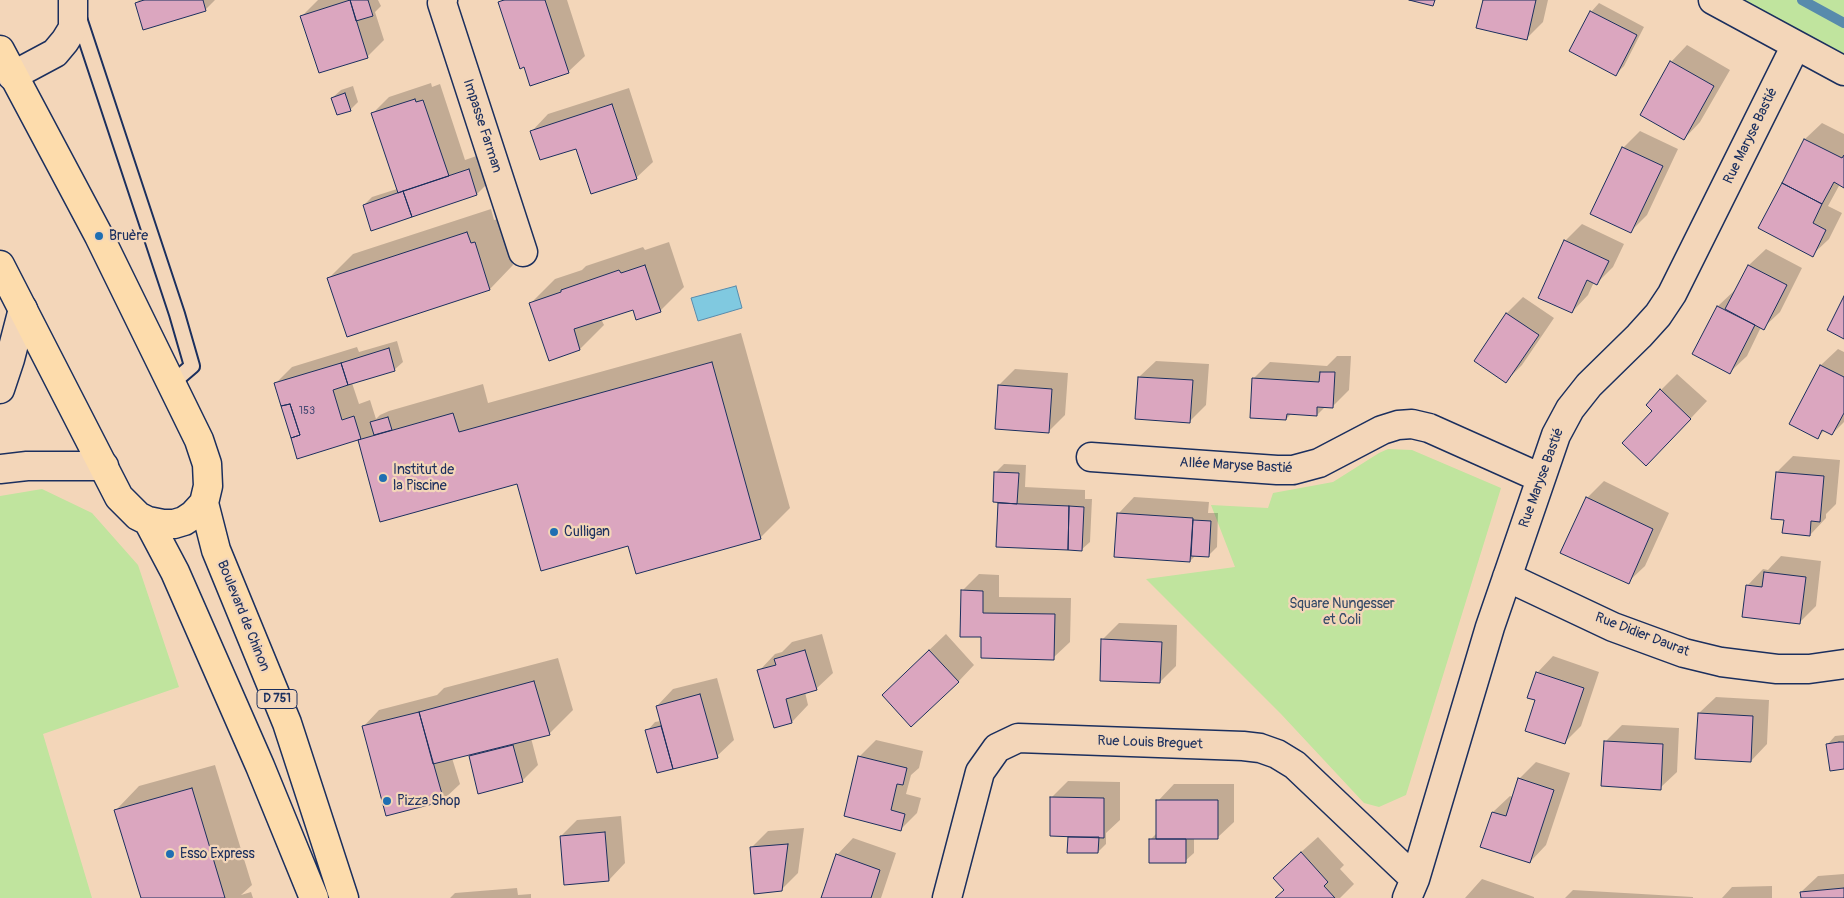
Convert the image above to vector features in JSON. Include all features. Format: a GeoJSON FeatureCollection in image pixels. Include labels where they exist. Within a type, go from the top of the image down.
{"type":"FeatureCollection","features":[{"type":"Feature","properties":{"kind":"main road"},"geometry":{"type":"LineString","coordinates":[[0,50],[12,76],[99,236],[204,452],[208,486],[204,503],[193,515],[184,521],[163,524],[148,522],[138,516],[123,502],[0,265]]}},
{"type":"Feature","properties":{"kind":"main road","name":"Boulevard de Chinon"},"geometry":{"type":"LineString","coordinates":[[204,503],[216,550],[287,723],[344,898]]}},
{"type":"Feature","properties":{"kind":"main road"},"geometry":{"type":"LineString","coordinates":[[148,522],[175,572],[260,766],[314,898]]}},
{"type":"Feature","properties":{"kind":"street"},"geometry":{"type":"LineString","coordinates":[[12,76],[56,53],[73,28],[74,0]]}},
{"type":"Feature","properties":{"kind":"street","name":"Impasse Farman"},"geometry":{"type":"LineString","coordinates":[[443,0],[442,4],[523,252]]}},
{"type":"Feature","properties":{"kind":"street"},"geometry":{"type":"LineString","coordinates":[[1713,0],[1844,71]]}},
{"type":"Feature","properties":{"kind":"street","name":"Rue Maryse Bastié"},"geometry":{"type":"LineString","coordinates":[[1411,888],[1490,627],[1556,435],[1570,409],[1589,385],[1639,336],[1658,315],[1672,294],[1796,45]]}},
{"type":"Feature","properties":{"kind":"street"},"geometry":{"type":"LineString","coordinates":[[0,389],[23,309]]}},
{"type":"Feature","properties":{"kind":"street","name":"Allée Maryse Bastié"},"geometry":{"type":"LineString","coordinates":[[1091,457],[1293,470],[1319,463],[1382,430],[1398,425],[1412,424],[1429,428],[1541,478]]}},
{"type":"Feature","properties":{"kind":"street"},"geometry":{"type":"LineString","coordinates":[[0,469],[27,466],[104,466]]}},
{"type":"Feature","properties":{"kind":"street","name":"Rue Didier Daurat"},"geometry":{"type":"LineString","coordinates":[[1507,577],[1613,626],[1684,653],[1721,662],[1777,669],[1809,669],[1844,664]]}},
{"type":"Feature","properties":{"kind":"street","name":"Rue Louis Breguet"},"geometry":{"type":"LineString","coordinates":[[946,898],[980,772],[997,748],[1018,738],[1243,746],[1260,748],[1277,754],[1295,765],[1411,888]]}},
{"type":"Feature","properties":{"kind":"lane"},"geometry":{"type":"LineString","coordinates":[[74,0],[177,314],[192,366],[171,384]]}},
{"type":"Feature","properties":{"kind":"green space"},"geometry":{"type":"Polygon","coordinates":[[[1714,0],[1844,0],[1844,70],[1714,0]]]}},
{"type":"Feature","properties":{"kind":"green space","name":"Square Nungesser et Coli"},"geometry":{"type":"Polygon","coordinates":[[[1388,449],[1412,450],[1501,488],[1406,795],[1379,807],[1364,803],[1281,714],[1146,579],[1235,567],[1211,505],[1268,508],[1273,493],[1333,482],[1388,449]]]}},
{"type":"Feature","properties":{"kind":"green space"},"geometry":{"type":"Polygon","coordinates":[[[42,489],[92,513],[138,565],[179,687],[43,734],[92,898],[0,898],[0,496],[42,489]]]}},
{"type":"Feature","properties":{"kind":"water"},"geometry":{"type":"Polygon","coordinates":[[[736,286],[742,308],[698,321],[691,298],[736,286]]]}},
{"type":"Feature","properties":{"kind":"building"},"geometry":{"type":"Polygon","coordinates":[[[144,0],[203,0],[206,11],[143,30],[135,3],[144,0]]]}},
{"type":"Feature","properties":{"kind":"building"},"geometry":{"type":"Polygon","coordinates":[[[350,0],[368,0],[373,16],[356,21],[350,0]]]}},
{"type":"Feature","properties":{"kind":"building"},"geometry":{"type":"Polygon","coordinates":[[[350,0],[368,58],[319,73],[300,16],[350,0]]]}},
{"type":"Feature","properties":{"kind":"building"},"geometry":{"type":"Polygon","coordinates":[[[504,0],[545,0],[569,73],[530,86],[524,67],[520,69],[498,2],[504,0]]]}},
{"type":"Feature","properties":{"kind":"building"},"geometry":{"type":"Polygon","coordinates":[[[1409,0],[1435,0],[1433,6],[1409,0]]]}},
{"type":"Feature","properties":{"kind":"building"},"geometry":{"type":"Polygon","coordinates":[[[1483,0],[1536,0],[1527,40],[1476,28],[1483,0]]]}},
{"type":"Feature","properties":{"kind":"building"},"geometry":{"type":"Polygon","coordinates":[[[1590,11],[1637,35],[1616,76],[1569,51],[1590,11]]]}},
{"type":"Feature","properties":{"kind":"building"},"geometry":{"type":"Polygon","coordinates":[[[1670,61],[1714,86],[1684,140],[1640,115],[1670,61]]]}},
{"type":"Feature","properties":{"kind":"building"},"geometry":{"type":"Polygon","coordinates":[[[345,93],[351,111],[337,115],[331,98],[345,93]]]}},
{"type":"Feature","properties":{"kind":"building"},"geometry":{"type":"Polygon","coordinates":[[[415,99],[416,102],[423,100],[449,176],[398,193],[371,113],[415,99]]]}},
{"type":"Feature","properties":{"kind":"building"},"geometry":{"type":"Polygon","coordinates":[[[612,104],[637,179],[591,194],[576,149],[540,160],[530,131],[612,104]]]}},
{"type":"Feature","properties":{"kind":"building"},"geometry":{"type":"Polygon","coordinates":[[[1804,139],[1842,158],[1844,155],[1844,188],[1834,182],[1822,204],[1782,183],[1804,139]]]}},
{"type":"Feature","properties":{"kind":"building"},"geometry":{"type":"Polygon","coordinates":[[[1622,147],[1663,166],[1631,233],[1590,214],[1622,147]]]}},
{"type":"Feature","properties":{"kind":"building"},"geometry":{"type":"Polygon","coordinates":[[[469,169],[477,195],[412,217],[403,191],[469,169]]]}},
{"type":"Feature","properties":{"kind":"building"},"geometry":{"type":"Polygon","coordinates":[[[1782,183],[1822,204],[1813,223],[1826,230],[1813,257],[1758,228],[1782,183]]]}},
{"type":"Feature","properties":{"kind":"building"},"geometry":{"type":"Polygon","coordinates":[[[403,191],[412,217],[371,231],[363,205],[403,191]]]}},
{"type":"Feature","properties":{"kind":"building"},"geometry":{"type":"Polygon","coordinates":[[[467,232],[471,243],[475,242],[490,290],[347,337],[327,278],[467,232]]]}},
{"type":"Feature","properties":{"kind":"building"},"geometry":{"type":"Polygon","coordinates":[[[1564,240],[1609,261],[1597,285],[1587,280],[1572,313],[1538,298],[1564,240]]]}},
{"type":"Feature","properties":{"kind":"building"},"geometry":{"type":"Polygon","coordinates":[[[645,265],[661,312],[636,320],[633,310],[574,329],[580,350],[549,361],[529,303],[619,270],[621,273],[645,265]]]}},
{"type":"Feature","properties":{"kind":"building"},"geometry":{"type":"Polygon","coordinates":[[[1748,265],[1787,285],[1764,330],[1725,309],[1748,265]]]}},
{"type":"Feature","properties":{"kind":"building"},"geometry":{"type":"Polygon","coordinates":[[[1844,296],[1844,339],[1827,330],[1844,296]]]}},
{"type":"Feature","properties":{"kind":"building"},"geometry":{"type":"Polygon","coordinates":[[[1717,306],[1755,325],[1730,374],[1692,354],[1717,306]]]}},
{"type":"Feature","properties":{"kind":"building"},"geometry":{"type":"Polygon","coordinates":[[[1506,313],[1539,335],[1506,383],[1474,361],[1506,313]]]}},
{"type":"Feature","properties":{"kind":"building"},"geometry":{"type":"Polygon","coordinates":[[[389,348],[395,371],[348,385],[341,363],[389,348]]]}},
{"type":"Feature","properties":{"kind":"building"},"geometry":{"type":"Polygon","coordinates":[[[712,362],[761,539],[636,574],[628,546],[541,571],[517,484],[380,522],[358,440],[453,413],[459,432],[712,362]]]}},
{"type":"Feature","properties":{"kind":"building"},"geometry":{"type":"Polygon","coordinates":[[[341,363],[348,385],[333,390],[342,420],[354,416],[361,439],[297,459],[291,438],[300,435],[290,404],[281,406],[274,383],[341,363]]]}},
{"type":"Feature","properties":{"kind":"building"},"geometry":{"type":"Polygon","coordinates":[[[1820,365],[1844,377],[1844,413],[1832,435],[1822,430],[1818,439],[1789,424],[1820,365]]]}},
{"type":"Feature","properties":{"kind":"building"},"geometry":{"type":"Polygon","coordinates":[[[1320,372],[1335,372],[1333,408],[1317,407],[1317,416],[1287,414],[1286,420],[1250,418],[1252,378],[1319,382],[1320,372]]]}},
{"type":"Feature","properties":{"kind":"building"},"geometry":{"type":"Polygon","coordinates":[[[1138,377],[1193,380],[1190,423],[1135,419],[1138,377]]]}},
{"type":"Feature","properties":{"kind":"building"},"geometry":{"type":"Polygon","coordinates":[[[998,385],[1052,389],[1049,433],[995,429],[998,385]]]}},
{"type":"Feature","properties":{"kind":"building"},"geometry":{"type":"Polygon","coordinates":[[[1660,389],[1691,419],[1646,466],[1622,443],[1652,411],[1646,405],[1660,389]]]}},
{"type":"Feature","properties":{"kind":"building"},"geometry":{"type":"Polygon","coordinates":[[[290,404],[300,435],[291,438],[281,406],[290,404]]]}},
{"type":"Feature","properties":{"kind":"building"},"geometry":{"type":"Polygon","coordinates":[[[388,417],[392,430],[374,435],[370,422],[388,417]]]}},
{"type":"Feature","properties":{"kind":"building"},"geometry":{"type":"Polygon","coordinates":[[[994,472],[1019,473],[1017,504],[993,502],[994,472]]]}},
{"type":"Feature","properties":{"kind":"building"},"geometry":{"type":"Polygon","coordinates":[[[1776,472],[1824,476],[1820,522],[1811,521],[1810,536],[1782,533],[1784,520],[1771,519],[1776,472]]]}},
{"type":"Feature","properties":{"kind":"building"},"geometry":{"type":"Polygon","coordinates":[[[1586,497],[1653,529],[1629,584],[1560,553],[1586,497]]]}},
{"type":"Feature","properties":{"kind":"building"},"geometry":{"type":"Polygon","coordinates":[[[998,503],[1069,506],[1068,550],[996,547],[998,503]]]}},
{"type":"Feature","properties":{"kind":"building"},"geometry":{"type":"Polygon","coordinates":[[[1069,506],[1084,507],[1082,551],[1068,550],[1069,506]]]}},
{"type":"Feature","properties":{"kind":"building"},"geometry":{"type":"Polygon","coordinates":[[[1117,513],[1193,518],[1190,562],[1114,557],[1117,513]]]}},
{"type":"Feature","properties":{"kind":"building"},"geometry":{"type":"Polygon","coordinates":[[[1193,520],[1211,521],[1209,557],[1191,556],[1193,520]]]}},
{"type":"Feature","properties":{"kind":"building"},"geometry":{"type":"Polygon","coordinates":[[[1764,572],[1806,577],[1800,624],[1742,617],[1746,585],[1762,587],[1764,572]]]}},
{"type":"Feature","properties":{"kind":"building"},"geometry":{"type":"Polygon","coordinates":[[[961,590],[983,591],[983,613],[1055,614],[1054,660],[981,658],[981,637],[960,637],[961,590]]]}},
{"type":"Feature","properties":{"kind":"building"},"geometry":{"type":"Polygon","coordinates":[[[1101,639],[1162,642],[1160,683],[1100,681],[1101,639]]]}},
{"type":"Feature","properties":{"kind":"building"},"geometry":{"type":"Polygon","coordinates":[[[805,650],[817,690],[786,699],[792,723],[774,728],[757,670],[776,665],[774,659],[805,650]]]}},
{"type":"Feature","properties":{"kind":"building"},"geometry":{"type":"Polygon","coordinates":[[[929,650],[959,682],[911,727],[882,695],[929,650]]]}},
{"type":"Feature","properties":{"kind":"building"},"geometry":{"type":"Polygon","coordinates":[[[1536,672],[1584,688],[1565,744],[1525,731],[1535,700],[1527,698],[1536,672]]]}},
{"type":"Feature","properties":{"kind":"building"},"geometry":{"type":"Polygon","coordinates":[[[534,681],[550,735],[433,764],[419,712],[534,681]]]}},
{"type":"Feature","properties":{"kind":"building"},"geometry":{"type":"Polygon","coordinates":[[[700,694],[718,758],[673,769],[656,706],[700,694]]]}},
{"type":"Feature","properties":{"kind":"building"},"geometry":{"type":"Polygon","coordinates":[[[419,712],[444,801],[386,816],[362,726],[419,712]]]}},
{"type":"Feature","properties":{"kind":"building"},"geometry":{"type":"Polygon","coordinates":[[[1698,713],[1753,716],[1751,762],[1695,759],[1698,713]]]}},
{"type":"Feature","properties":{"kind":"building"},"geometry":{"type":"Polygon","coordinates":[[[661,726],[673,769],[657,773],[645,730],[661,726]]]}},
{"type":"Feature","properties":{"kind":"building"},"geometry":{"type":"Polygon","coordinates":[[[1604,741],[1663,744],[1661,790],[1601,786],[1604,741]]]}},
{"type":"Feature","properties":{"kind":"building"},"geometry":{"type":"Polygon","coordinates":[[[1844,742],[1844,769],[1830,771],[1826,744],[1844,742]]]}},
{"type":"Feature","properties":{"kind":"building"},"geometry":{"type":"Polygon","coordinates":[[[513,745],[523,782],[478,794],[469,756],[513,745]]]}},
{"type":"Feature","properties":{"kind":"building"},"geometry":{"type":"Polygon","coordinates":[[[858,756],[907,768],[903,785],[897,784],[891,810],[905,814],[901,831],[844,816],[858,756]]]}},
{"type":"Feature","properties":{"kind":"building"},"geometry":{"type":"Polygon","coordinates":[[[1518,778],[1554,790],[1530,863],[1480,847],[1492,812],[1506,816],[1518,778]]]}},
{"type":"Feature","properties":{"kind":"building","name":"Esso Express"},"geometry":{"type":"Polygon","coordinates":[[[192,788],[225,898],[141,898],[114,810],[192,788]]]}},
{"type":"Feature","properties":{"kind":"building"},"geometry":{"type":"Polygon","coordinates":[[[1050,797],[1104,798],[1104,838],[1050,836],[1050,797]]]}},
{"type":"Feature","properties":{"kind":"building"},"geometry":{"type":"Polygon","coordinates":[[[1156,800],[1218,800],[1218,839],[1156,839],[1156,800]]]}},
{"type":"Feature","properties":{"kind":"building"},"geometry":{"type":"Polygon","coordinates":[[[605,832],[609,881],[564,885],[560,836],[605,832]]]}},
{"type":"Feature","properties":{"kind":"building"},"geometry":{"type":"Polygon","coordinates":[[[1068,837],[1099,837],[1098,853],[1067,853],[1068,837]]]}},
{"type":"Feature","properties":{"kind":"building"},"geometry":{"type":"Polygon","coordinates":[[[1149,839],[1186,839],[1186,863],[1149,863],[1149,839]]]}},
{"type":"Feature","properties":{"kind":"building"},"geometry":{"type":"Polygon","coordinates":[[[788,844],[782,891],[754,894],[750,847],[788,844]]]}},
{"type":"Feature","properties":{"kind":"building"},"geometry":{"type":"Polygon","coordinates":[[[1301,852],[1328,882],[1324,886],[1335,898],[1275,898],[1284,890],[1273,878],[1301,852]]]}},
{"type":"Feature","properties":{"kind":"building"},"geometry":{"type":"Polygon","coordinates":[[[836,854],[880,870],[871,898],[821,898],[836,854]]]}},
{"type":"Feature","properties":{"kind":"building"},"geometry":{"type":"Polygon","coordinates":[[[1844,888],[1844,898],[1801,898],[1800,892],[1844,888]]]}},
{"type":"Feature","properties":{"kind":"waterway"},"geometry":{"type":"LineString","coordinates":[[1802,0],[1844,23]]}},
{"type":"Feature","properties":{"kind":"place","name":"Bruère"},"geometry":{"type":"Point","coordinates":[99,236]}},
{"type":"Feature","properties":{"kind":"place","name":"Institut de la Piscine"},"geometry":{"type":"Point","coordinates":[383,478]}},
{"type":"Feature","properties":{"kind":"place","name":"Culligan"},"geometry":{"type":"Point","coordinates":[554,532]}},
{"type":"Feature","properties":{"kind":"place","name":"Pizza Shop"},"geometry":{"type":"Point","coordinates":[387,801]}},
{"type":"Feature","properties":{"kind":"place","name":"Esso Express"},"geometry":{"type":"Point","coordinates":[170,854]}}]}
